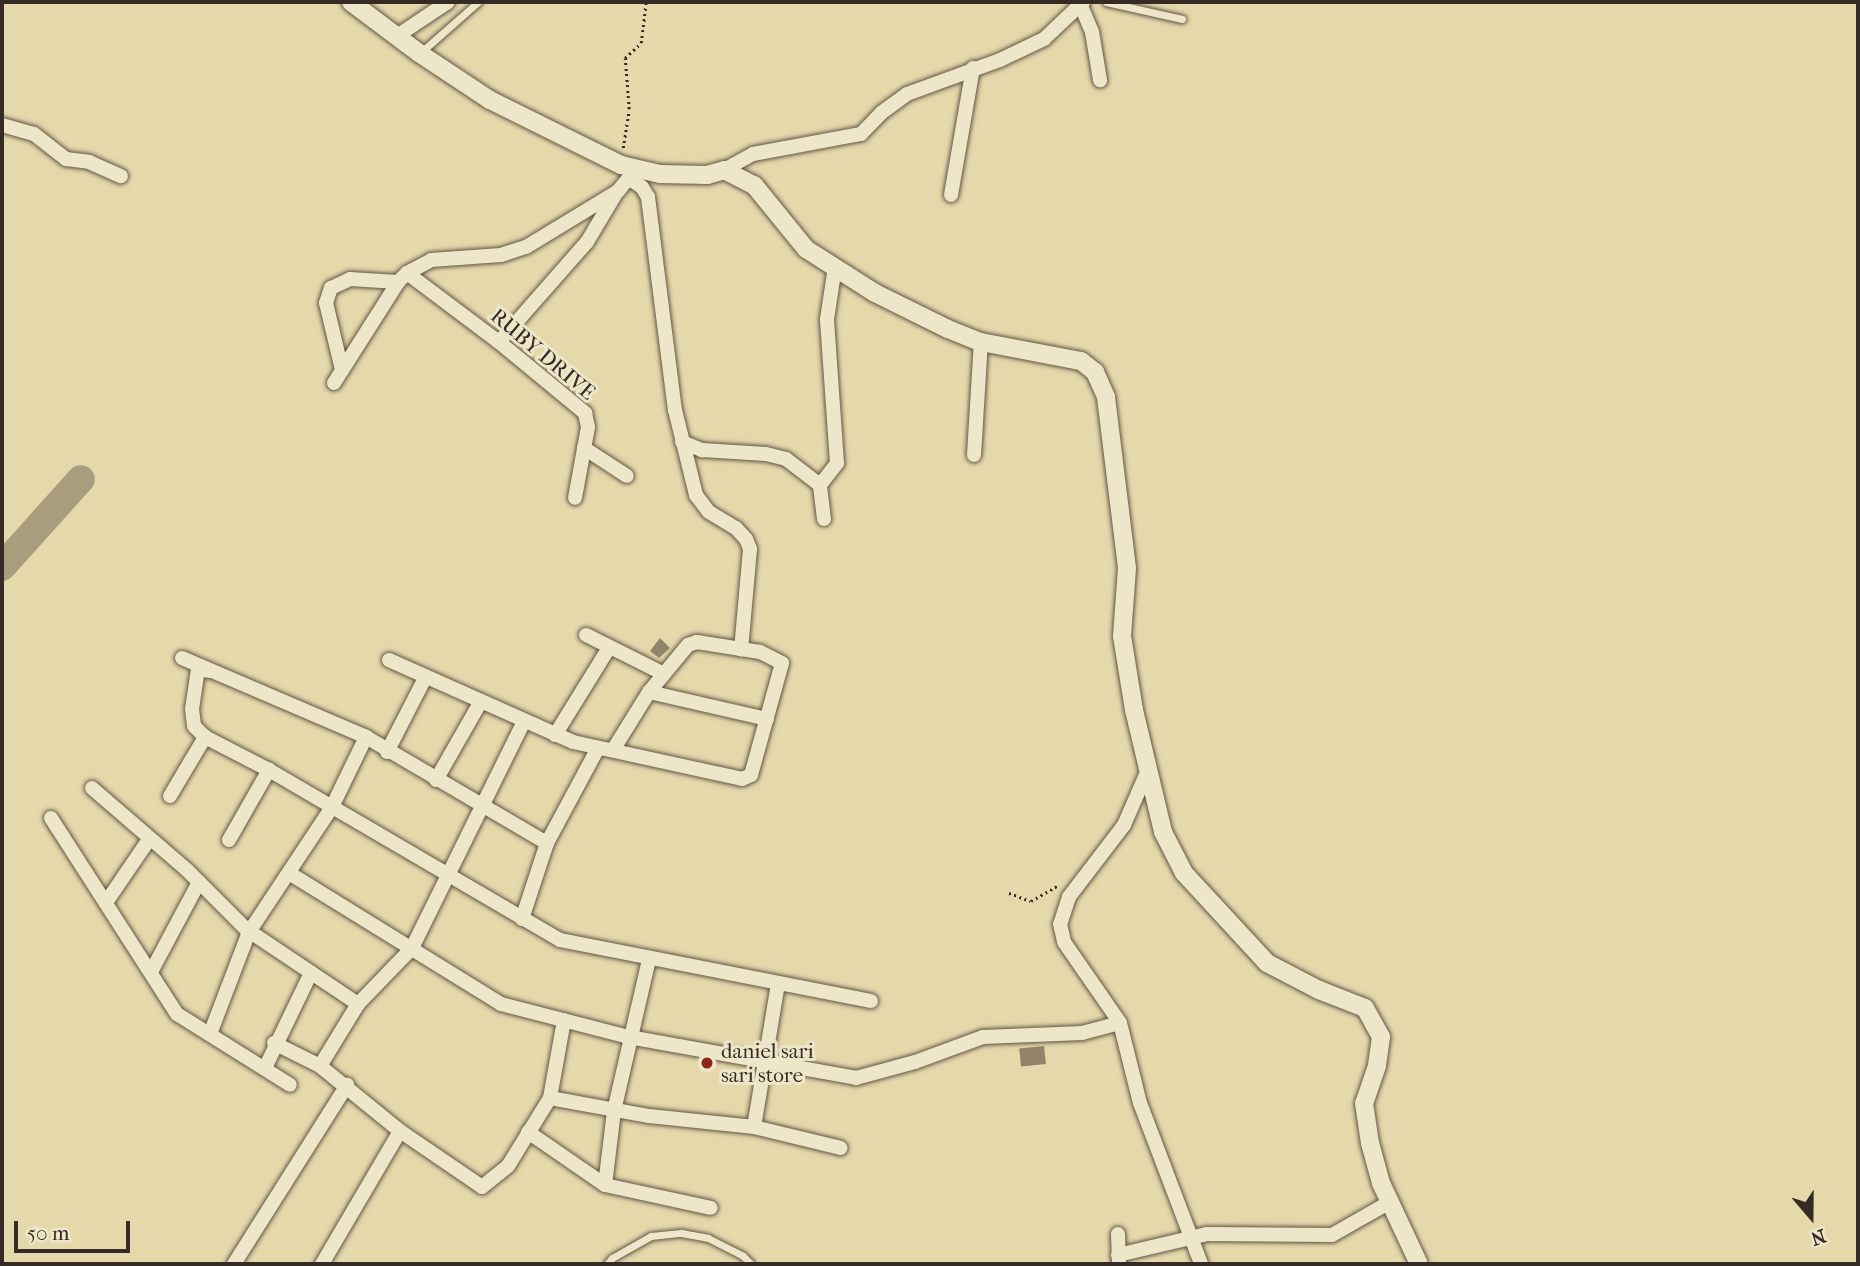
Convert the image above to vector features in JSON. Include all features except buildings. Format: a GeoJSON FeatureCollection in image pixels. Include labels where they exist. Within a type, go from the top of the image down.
{"type":"FeatureCollection","features":[{"type":"Feature","properties":{"kind":"street"},"geometry":{"type":"LineString","coordinates":[[351,2],[419,53],[490,100],[629,170],[660,174],[707,175],[724,170],[753,154],[861,134],[881,113],[907,94],[1044,39],[1082,4],[1093,32],[1100,80]]}},
{"type":"Feature","properties":{"kind":"street"},"geometry":{"type":"LineString","coordinates":[[397,36],[448,2]]}},
{"type":"Feature","properties":{"kind":"street"},"geometry":{"type":"LineString","coordinates":[[951,195],[973,68]]}},
{"type":"Feature","properties":{"kind":"street"},"geometry":{"type":"LineString","coordinates":[[2,125],[34,134],[66,159],[89,163],[121,176]]}},
{"type":"Feature","properties":{"kind":"street"},"geometry":{"type":"LineString","coordinates":[[499,342],[587,242],[629,170]]}},
{"type":"Feature","properties":{"kind":"street"},"geometry":{"type":"LineString","coordinates":[[629,170],[648,197],[682,442],[696,495],[702,505],[736,528],[746,539],[750,549],[741,650]]}},
{"type":"Feature","properties":{"kind":"street"},"geometry":{"type":"LineString","coordinates":[[724,170],[754,185],[806,249],[874,293],[947,329],[981,342],[1081,361],[1095,372],[1102,384],[1127,568],[1122,636],[1134,710],[1163,832],[1184,873],[1267,963],[1319,990],[1365,1008],[1381,1037],[1377,1066],[1364,1103],[1370,1143],[1390,1202],[1419,1264]]}},
{"type":"Feature","properties":{"kind":"street"},"geometry":{"type":"LineString","coordinates":[[334,383],[402,277],[431,260],[501,255],[526,247],[618,191]]}},
{"type":"Feature","properties":{"kind":"street"},"geometry":{"type":"LineString","coordinates":[[824,519],[820,485],[837,463],[827,319],[835,267]]}},
{"type":"Feature","properties":{"kind":"street"},"geometry":{"type":"LineString","coordinates":[[342,370],[327,295],[338,282],[349,279],[402,277]]}},
{"type":"Feature","properties":{"kind":"street","name":"RUBY DRIVE"},"geometry":{"type":"LineString","coordinates":[[402,277],[499,342],[585,413],[588,427],[575,498]]}},
{"type":"Feature","properties":{"kind":"street"},"geometry":{"type":"LineString","coordinates":[[974,455],[981,342]]}},
{"type":"Feature","properties":{"kind":"street"},"geometry":{"type":"LineString","coordinates":[[682,442],[702,450],[766,454],[786,459],[820,485]]}},
{"type":"Feature","properties":{"kind":"street"},"geometry":{"type":"LineString","coordinates":[[584,448],[627,476]]}},
{"type":"Feature","properties":{"kind":"street"},"geometry":{"type":"LineString","coordinates":[[586,635],[664,674]]}},
{"type":"Feature","properties":{"kind":"street"},"geometry":{"type":"LineString","coordinates":[[389,660],[555,735],[598,748],[748,779],[782,663],[760,652],[692,643],[649,692],[613,750]]}},
{"type":"Feature","properties":{"kind":"street"},"geometry":{"type":"LineString","coordinates":[[555,735],[609,648]]}},
{"type":"Feature","properties":{"kind":"street"},"geometry":{"type":"LineString","coordinates":[[183,658],[366,737],[387,752],[547,843]]}},
{"type":"Feature","properties":{"kind":"street"},"geometry":{"type":"LineString","coordinates":[[210,671],[198,669],[192,709],[194,726],[205,737],[270,770],[560,940],[872,1001]]}},
{"type":"Feature","properties":{"kind":"street"},"geometry":{"type":"LineString","coordinates":[[387,752],[426,676]]}},
{"type":"Feature","properties":{"kind":"street"},"geometry":{"type":"LineString","coordinates":[[649,692],[767,719]]}},
{"type":"Feature","properties":{"kind":"street"},"geometry":{"type":"LineString","coordinates":[[436,780],[481,701]]}},
{"type":"Feature","properties":{"kind":"street"},"geometry":{"type":"LineString","coordinates":[[320,1066],[358,1004],[412,948],[524,720]]}},
{"type":"Feature","properties":{"kind":"street"},"geometry":{"type":"LineString","coordinates":[[170,796],[205,737]]}},
{"type":"Feature","properties":{"kind":"street"},"geometry":{"type":"LineString","coordinates":[[210,1034],[250,932],[332,807],[366,737]]}},
{"type":"Feature","properties":{"kind":"street"},"geometry":{"type":"LineString","coordinates":[[522,919],[547,843],[598,748]]}},
{"type":"Feature","properties":{"kind":"street"},"geometry":{"type":"LineString","coordinates":[[229,840],[270,770]]}},
{"type":"Feature","properties":{"kind":"street"},"geometry":{"type":"LineString","coordinates":[[1148,770],[1124,825],[1069,897],[1060,924],[1064,942],[1120,1023],[1140,1103],[1193,1236],[1201,1264]]}},
{"type":"Feature","properties":{"kind":"street"},"geometry":{"type":"LineString","coordinates":[[92,788],[199,882],[250,932],[358,1004]]}},
{"type":"Feature","properties":{"kind":"street"},"geometry":{"type":"LineString","coordinates":[[51,818],[107,901],[177,1014],[290,1085]]}},
{"type":"Feature","properties":{"kind":"street"},"geometry":{"type":"LineString","coordinates":[[107,901],[150,838]]}},
{"type":"Feature","properties":{"kind":"street"},"geometry":{"type":"LineString","coordinates":[[289,873],[501,1004],[629,1037],[856,1078],[915,1062],[983,1037],[1082,1033],[1120,1023]]}},
{"type":"Feature","properties":{"kind":"street"},"geometry":{"type":"LineString","coordinates":[[151,972],[199,882]]}},
{"type":"Feature","properties":{"kind":"street"},"geometry":{"type":"LineString","coordinates":[[605,1185],[614,1111],[649,959]]}},
{"type":"Feature","properties":{"kind":"street"},"geometry":{"type":"LineString","coordinates":[[265,1068],[274,1044],[311,974]]}},
{"type":"Feature","properties":{"kind":"street"},"geometry":{"type":"LineString","coordinates":[[754,1127],[778,984]]}},
{"type":"Feature","properties":{"kind":"street"},"geometry":{"type":"LineString","coordinates":[[274,1044],[320,1066],[347,1085],[400,1131],[482,1187],[508,1166],[550,1098],[564,1020]]}},
{"type":"Feature","properties":{"kind":"street"},"geometry":{"type":"LineString","coordinates":[[234,1264],[347,1085]]}},
{"type":"Feature","properties":{"kind":"street"},"geometry":{"type":"LineString","coordinates":[[550,1098],[614,1111],[754,1127],[841,1148]]}},
{"type":"Feature","properties":{"kind":"street"},"geometry":{"type":"LineString","coordinates":[[322,1264],[400,1131]]}},
{"type":"Feature","properties":{"kind":"street"},"geometry":{"type":"LineString","coordinates":[[528,1132],[605,1185],[711,1208]]}},
{"type":"Feature","properties":{"kind":"street"},"geometry":{"type":"LineString","coordinates":[[1118,1234],[1118,1260],[1193,1236],[1332,1235],[1390,1202]]}},
{"type":"Feature","properties":{"kind":"lane"},"geometry":{"type":"LineString","coordinates":[[419,53],[478,2]]}},
{"type":"Feature","properties":{"kind":"lane"},"geometry":{"type":"LineString","coordinates":[[1106,2],[1134,4],[1182,19]]}},
{"type":"Feature","properties":{"kind":"lane"},"geometry":{"type":"LineString","coordinates":[[607,1264],[612,1258],[651,1236],[681,1233],[708,1238],[743,1256],[751,1264]]}},
{"type":"Feature","properties":{"kind":"path"},"geometry":{"type":"LineString","coordinates":[[629,170],[629,109],[625,58],[641,43],[646,2]]}},
{"type":"Feature","properties":{"kind":"path"},"geometry":{"type":"LineString","coordinates":[[1009,894],[1031,901],[1067,881]]}},
{"type":"Feature","properties":{"kind":"waterway"},"geometry":{"type":"LineString","coordinates":[[2,567],[81,479]]}},
{"type":"Feature","properties":{"kind":"place","name":"daniel sari sari store"},"geometry":{"type":"Point","coordinates":[707,1063]}}]}
